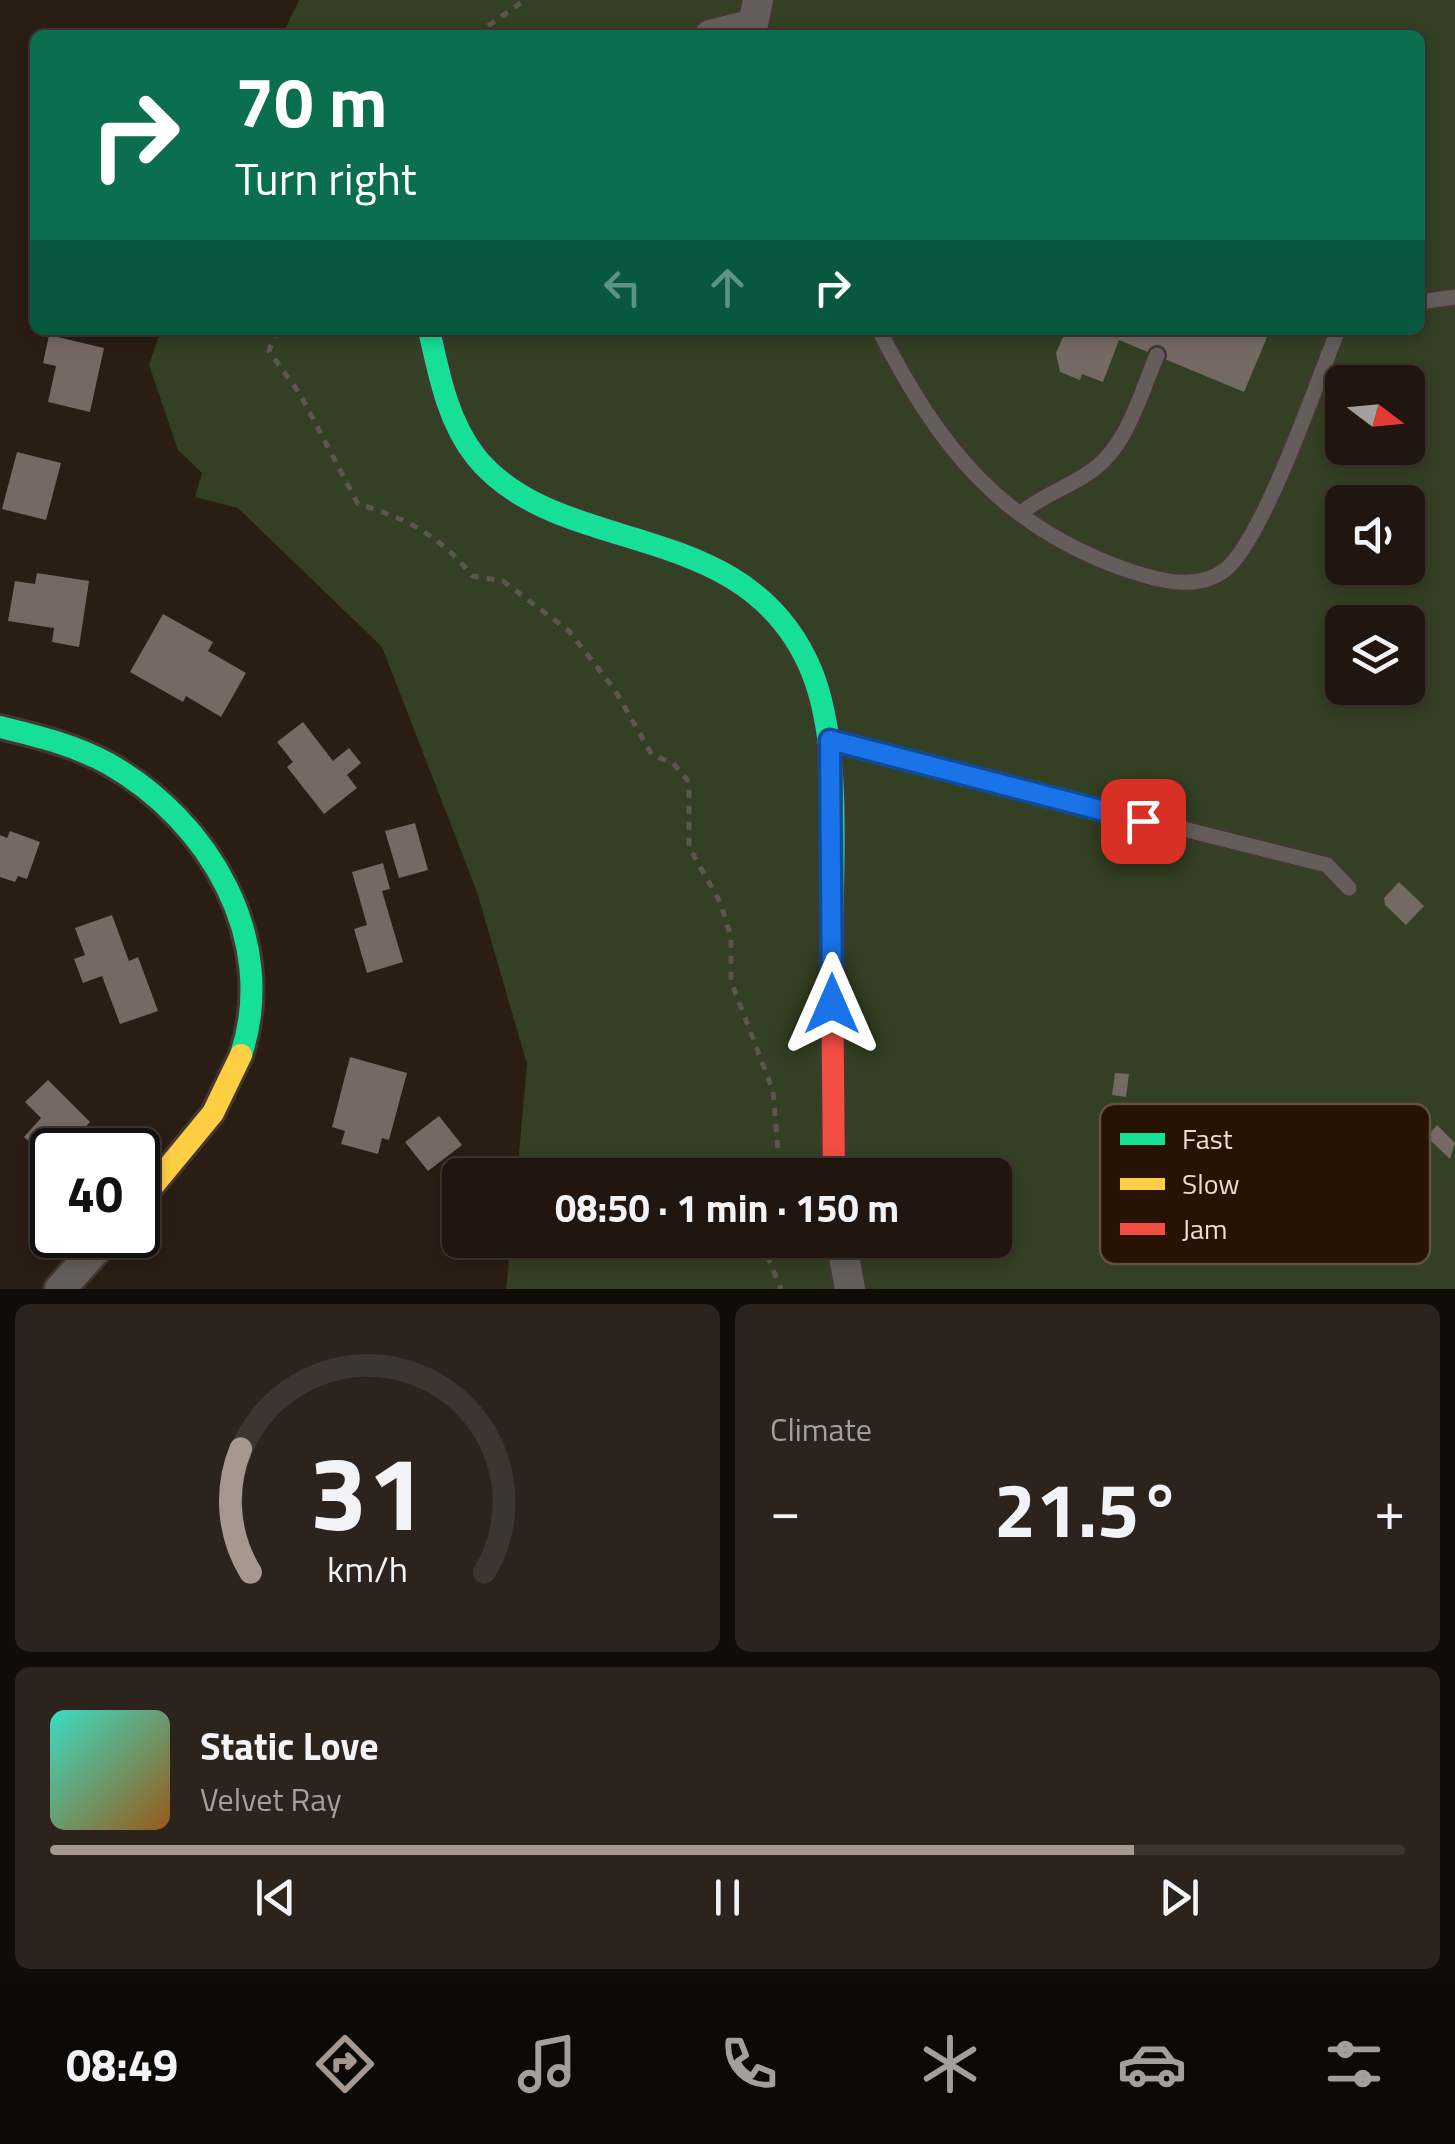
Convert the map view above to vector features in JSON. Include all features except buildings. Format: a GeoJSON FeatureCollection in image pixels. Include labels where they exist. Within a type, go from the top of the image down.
{"type":"FeatureCollection","features":[{"type":"Feature","properties":{"kind":"street"},"geometry":{"type":"LineString","coordinates":[[725,30],[755,20]]}},
{"type":"Feature","properties":{"kind":"street"},"geometry":{"type":"LineString","coordinates":[[430,335],[449,411],[462,440],[484,466],[533,503],[700,562],[762,602],[790,632],[816,680],[830,740],[834,1158]]}},
{"type":"Feature","properties":{"kind":"street"},"geometry":{"type":"LineString","coordinates":[[0,727],[57,740],[158,795],[193,831],[234,896],[250,957],[251,995],[243,1048],[204,1127],[160,1178]]}},
{"type":"Feature","properties":{"kind":"street"},"geometry":{"type":"LineString","coordinates":[[60,1289],[88,1258]]}},
{"type":"Feature","properties":{"kind":"street"},"geometry":{"type":"LineString","coordinates":[[845,1258],[850,1289]]}},
{"type":"Feature","properties":{"kind":"lane"},"geometry":{"type":"LineString","coordinates":[[1425,301],[1455,297]]}},
{"type":"Feature","properties":{"kind":"lane"},"geometry":{"type":"LineString","coordinates":[[882,335],[930,424],[968,467],[1021,513],[1085,555],[1155,579],[1184,583],[1223,571],[1251,540],[1336,335]]}},
{"type":"Feature","properties":{"kind":"lane"},"geometry":{"type":"LineString","coordinates":[[1021,513],[1042,495],[1106,460],[1120,440],[1156,355]]}},
{"type":"Feature","properties":{"kind":"lane"},"geometry":{"type":"LineString","coordinates":[[830,740],[1327,865],[1350,888]]}},
{"type":"Feature","properties":{"kind":"path"},"geometry":{"type":"LineString","coordinates":[[482,30],[525,0]]}},
{"type":"Feature","properties":{"kind":"path"},"geometry":{"type":"LineString","coordinates":[[275,335],[269,351],[300,394],[358,504],[408,519],[454,552],[472,576],[503,581],[569,631],[615,690],[652,755],[674,763],[689,782],[689,847],[720,902],[731,937],[731,981],[773,1091],[779,1158]]}},
{"type":"Feature","properties":{"kind":"path"},"geometry":{"type":"LineString","coordinates":[[770,1258],[781,1289]]}},
{"type":"Feature","properties":{"kind":"green space"},"geometry":{"type":"Polygon","coordinates":[[[299,0],[1455,0],[1455,1289],[506,1289],[509,1258],[1012,1258],[1012,1158],[519,1158],[527,1064],[477,892],[382,647],[238,508],[195,497],[202,473],[178,450],[149,365],[159,335],[1425,335],[1425,30],[284,30],[299,0]]]}},
{"type":"Feature","properties":{"kind":"traffic: fast"},"geometry":{"type":"LineString","coordinates":[[430,335],[445,396],[458,428],[476,457],[512,490],[555,512],[700,562],[744,586],[782,621],[812,672],[828,740],[834,816],[832,967]]}},
{"type":"Feature","properties":{"kind":"traffic: fast"},"geometry":{"type":"LineString","coordinates":[[0,727],[69,746],[109,764],[145,788],[177,817],[205,851],[227,887],[242,927],[250,969],[250,1012],[241,1055]]}},
{"type":"Feature","properties":{"kind":"traffic: slow"},"geometry":{"type":"LineString","coordinates":[[160,1177],[213,1113],[241,1055]]}},
{"type":"Feature","properties":{"kind":"traffic: jam"},"geometry":{"type":"LineString","coordinates":[[832,967],[834,1158]]}},
{"type":"Feature","properties":{"kind":"route"},"geometry":{"type":"LineString","coordinates":[[832,1004],[830,740],[1143,821]]}}]}
